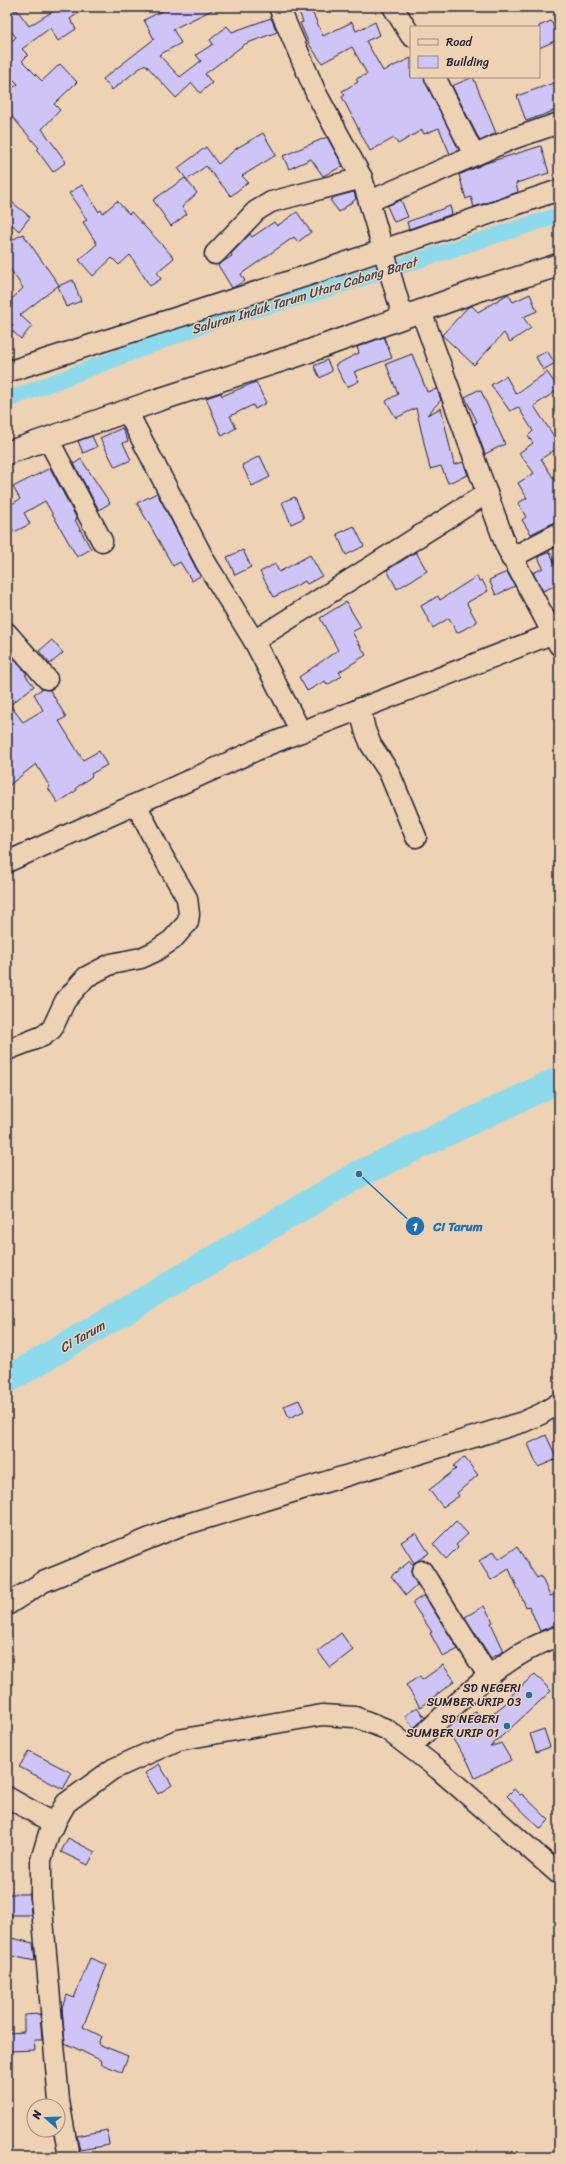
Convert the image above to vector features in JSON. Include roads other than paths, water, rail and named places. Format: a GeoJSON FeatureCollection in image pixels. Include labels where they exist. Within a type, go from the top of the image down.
{"type":"FeatureCollection","features":[{"type":"Feature","properties":{"kind":"main road"},"geometry":{"type":"LineString","coordinates":[[7,453],[127,411],[301,354],[408,310],[559,265]]}},
{"type":"Feature","properties":{"kind":"street"},"geometry":{"type":"LineString","coordinates":[[7,862],[300,732],[360,708],[557,636],[511,558],[487,493],[385,256],[362,178],[316,93],[279,7]]}},
{"type":"Feature","properties":{"kind":"street"},"geometry":{"type":"LineString","coordinates":[[392,7],[410,34]]}},
{"type":"Feature","properties":{"kind":"street"},"geometry":{"type":"LineString","coordinates":[[436,78],[474,155]]}},
{"type":"Feature","properties":{"kind":"street"},"geometry":{"type":"LineString","coordinates":[[370,202],[512,139],[559,123]]}},
{"type":"Feature","properties":{"kind":"street"},"geometry":{"type":"LineString","coordinates":[[215,254],[256,211],[271,202],[362,178]]}},
{"type":"Feature","properties":{"kind":"street"},"geometry":{"type":"LineString","coordinates":[[7,372],[385,256],[559,190]]}},
{"type":"Feature","properties":{"kind":"street"},"geometry":{"type":"LineString","coordinates":[[127,411],[206,563],[254,641],[300,732]]}},
{"type":"Feature","properties":{"kind":"street"},"geometry":{"type":"LineString","coordinates":[[48,439],[102,541]]}},
{"type":"Feature","properties":{"kind":"street"},"geometry":{"type":"LineString","coordinates":[[254,641],[487,493]]}},
{"type":"Feature","properties":{"kind":"street"},"geometry":{"type":"LineString","coordinates":[[511,558],[559,534]]}},
{"type":"Feature","properties":{"kind":"street"},"geometry":{"type":"LineString","coordinates":[[7,633],[47,679]]}},
{"type":"Feature","properties":{"kind":"street"},"geometry":{"type":"LineString","coordinates":[[360,708],[369,740],[389,772],[416,837]]}},
{"type":"Feature","properties":{"kind":"street"},"geometry":{"type":"LineString","coordinates":[[7,1050],[43,1036],[52,1030],[65,1001],[86,977],[111,964],[141,958],[154,952],[172,940],[188,922],[189,914],[187,898],[162,855],[136,804]]}},
{"type":"Feature","properties":{"kind":"street"},"geometry":{"type":"LineString","coordinates":[[7,1605],[43,1582],[177,1527],[523,1422],[541,1414],[559,1403]]}},
{"type":"Feature","properties":{"kind":"street"},"geometry":{"type":"LineString","coordinates":[[422,1571],[457,1624],[489,1677]]}},
{"type":"Feature","properties":{"kind":"street"},"geometry":{"type":"LineString","coordinates":[[410,1747],[489,1677],[526,1649],[559,1636]]}},
{"type":"Feature","properties":{"kind":"street"},"geometry":{"type":"LineString","coordinates":[[69,2157],[59,2101],[42,1897],[41,1860],[49,1833],[66,1803],[113,1769],[178,1740],[322,1715],[355,1717],[386,1729],[410,1747],[438,1769],[559,1874]]}},
{"type":"Feature","properties":{"kind":"street"},"geometry":{"type":"LineString","coordinates":[[7,1798],[54,1824]]}},
{"type":"Feature","properties":{"kind":"waterway","name":"Saluran Induk Tarum Utara Cabang Barat"},"geometry":{"type":"LineString","coordinates":[[7,400],[222,318],[310,295],[559,215]]}},
{"type":"Feature","properties":{"kind":"waterway","name":"Ci Tarum"},"geometry":{"type":"LineString","coordinates":[[7,1380],[359,1174],[559,1080]]}},
{"type":"Feature","properties":{"kind":"place","name":"Ci Tarum"},"geometry":{"type":"Point","coordinates":[359,1174]}},
{"type":"Feature","properties":{"kind":"place","name":"SD NEGERI SUMBER URIP 03"},"geometry":{"type":"Point","coordinates":[529,1695]}},
{"type":"Feature","properties":{"kind":"place","name":"SD NEGERI SUMBER URIP 01"},"geometry":{"type":"Point","coordinates":[507,1726]}}]}
